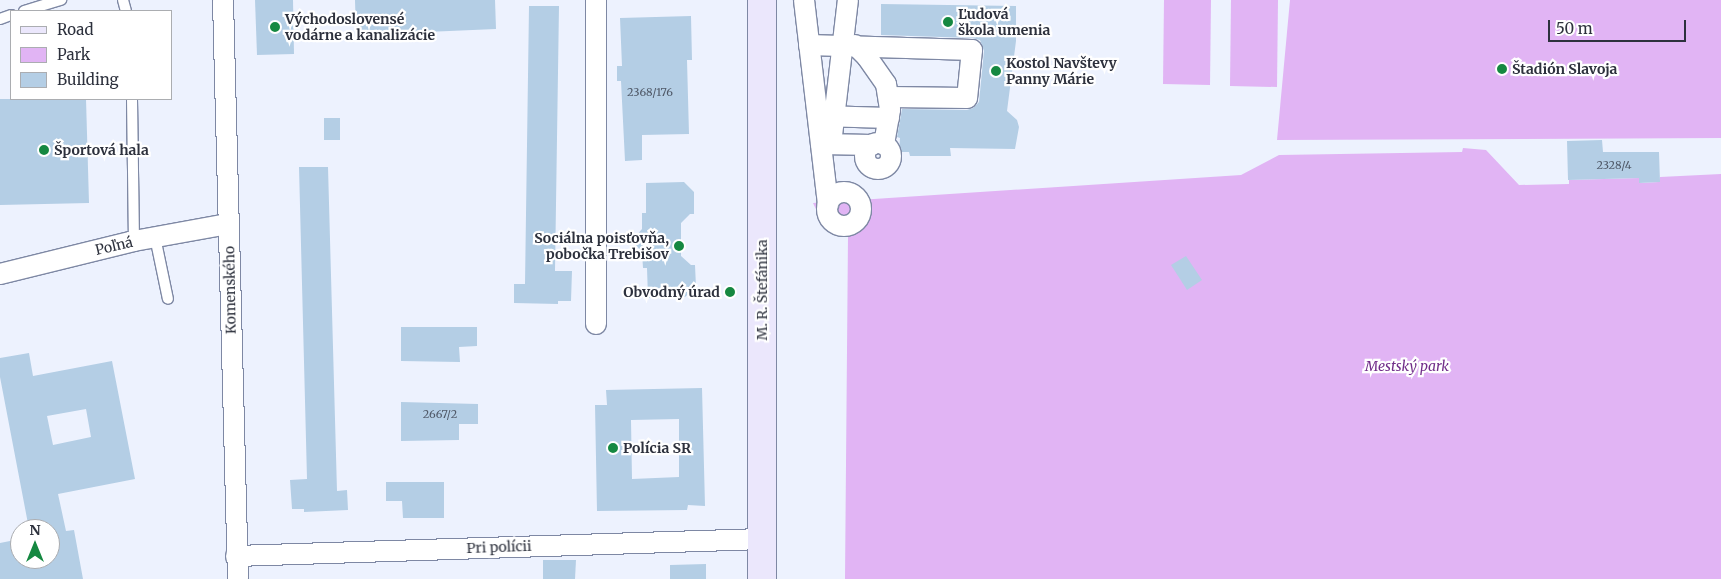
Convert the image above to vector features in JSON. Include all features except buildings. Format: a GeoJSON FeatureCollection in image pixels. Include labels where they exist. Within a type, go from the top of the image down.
{"type":"FeatureCollection","features":[{"type":"Feature","properties":{"kind":"street","name":"Komenského"},"geometry":{"type":"LineString","coordinates":[[223,0],[238,579]]}},
{"type":"Feature","properties":{"kind":"street"},"geometry":{"type":"LineString","coordinates":[[596,0],[596,324]]}},
{"type":"Feature","properties":{"kind":"street","name":"M. R. Štefánika"},"geometry":{"type":"LineString","coordinates":[[762,0],[762,579]]}},
{"type":"Feature","properties":{"kind":"street"},"geometry":{"type":"LineString","coordinates":[[804,0],[809,44],[826,116],[827,211],[832,221],[837,224],[848,225],[860,215],[860,204],[854,196],[844,192],[839,193],[830,200],[828,205]]}},
{"type":"Feature","properties":{"kind":"street"},"geometry":{"type":"LineString","coordinates":[[826,116],[849,45],[848,0]]}},
{"type":"Feature","properties":{"kind":"street"},"geometry":{"type":"LineString","coordinates":[[809,44],[972,50],[967,98],[889,97]]}},
{"type":"Feature","properties":{"kind":"street"},"geometry":{"type":"LineString","coordinates":[[849,45],[878,71],[886,84],[889,97],[886,133],[891,151],[891,160],[882,169],[873,168],[854,196]]}},
{"type":"Feature","properties":{"kind":"street"},"geometry":{"type":"LineString","coordinates":[[826,116],[886,133]]}},
{"type":"Feature","properties":{"kind":"street"},"geometry":{"type":"LineString","coordinates":[[826,144],[886,133]]}},
{"type":"Feature","properties":{"kind":"street","name":"Poľná"},"geometry":{"type":"LineString","coordinates":[[0,274],[134,241],[228,224]]}},
{"type":"Feature","properties":{"kind":"street","name":"Pri polícii"},"geometry":{"type":"LineString","coordinates":[[236,556],[762,538]]}},
{"type":"Feature","properties":{"kind":"lane"},"geometry":{"type":"LineString","coordinates":[[27,10],[61,0]]}},
{"type":"Feature","properties":{"kind":"lane"},"geometry":{"type":"LineString","coordinates":[[132,100],[134,241]]}},
{"type":"Feature","properties":{"kind":"lane"},"geometry":{"type":"LineString","coordinates":[[155,237],[168,299]]}},
{"type":"Feature","properties":{"kind":"green space"},"geometry":{"type":"Polygon","coordinates":[[[1164,0],[1211,0],[1210,85],[1163,84],[1164,0]]]}},
{"type":"Feature","properties":{"kind":"green space"},"geometry":{"type":"Polygon","coordinates":[[[1231,0],[1278,0],[1277,87],[1230,86],[1231,0]]]}},
{"type":"Feature","properties":{"kind":"green space","name":"Štadión Slavoja"},"geometry":{"type":"Polygon","coordinates":[[[1290,0],[1721,0],[1721,138],[1277,140],[1290,0]]]}},
{"type":"Feature","properties":{"kind":"green space","name":"Mestský park"},"geometry":{"type":"Polygon","coordinates":[[[1463,148],[1486,150],[1519,185],[1569,184],[1569,180],[1639,178],[1640,183],[1659,182],[1660,177],[1721,174],[1721,579],[845,579],[848,236],[823,224],[813,203],[1241,175],[1279,155],[1462,152],[1463,148]]]}},
{"type":"Feature","properties":{"kind":"place","name":"Ľudová škola umenia"},"geometry":{"type":"Point","coordinates":[948,22]}},
{"type":"Feature","properties":{"kind":"place","name":"Východoslovensé vodárne a kanalizácie"},"geometry":{"type":"Point","coordinates":[275,27]}},
{"type":"Feature","properties":{"kind":"place","name":"Štadión Slavoja"},"geometry":{"type":"Point","coordinates":[1502,69]}},
{"type":"Feature","properties":{"kind":"place","name":"Kostol Navštevy Panny Márie"},"geometry":{"type":"Point","coordinates":[996,71]}},
{"type":"Feature","properties":{"kind":"place","name":"Športová hala"},"geometry":{"type":"Point","coordinates":[44,150]}},
{"type":"Feature","properties":{"kind":"place","name":"Sociálna poisťovňa, pobočka Trebišov"},"geometry":{"type":"Point","coordinates":[679,246]}},
{"type":"Feature","properties":{"kind":"place","name":"Obvodný úrad"},"geometry":{"type":"Point","coordinates":[730,292]}},
{"type":"Feature","properties":{"kind":"place","name":"Polícia SR"},"geometry":{"type":"Point","coordinates":[613,448]}}]}
